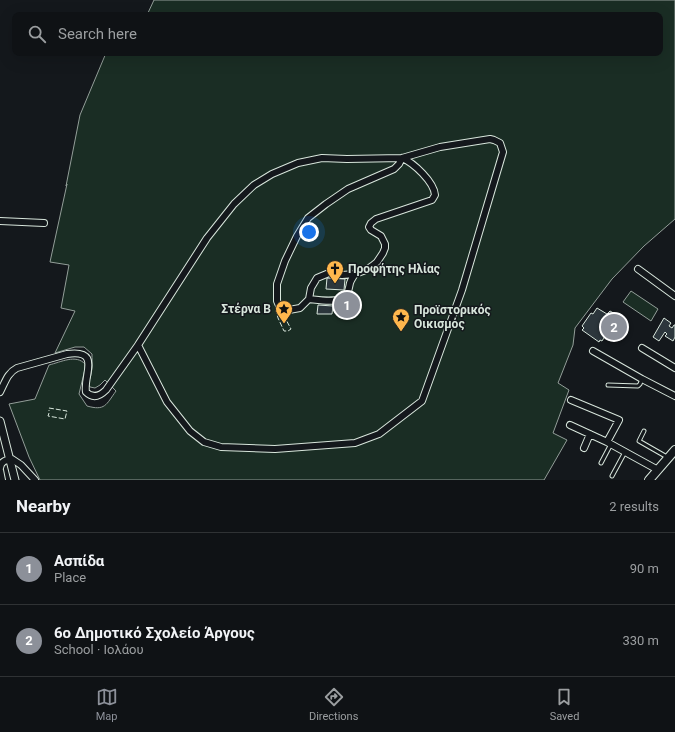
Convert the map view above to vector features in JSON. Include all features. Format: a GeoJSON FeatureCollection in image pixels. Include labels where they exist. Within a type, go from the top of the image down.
{"type":"FeatureCollection","features":[{"type":"Feature","properties":{"kind":"main road"},"geometry":{"type":"LineString","coordinates":[[648,480],[675,450]]}},
{"type":"Feature","properties":{"kind":"street"},"geometry":{"type":"LineString","coordinates":[[0,392],[9,374],[17,368],[53,357],[73,353],[83,355],[89,365],[86,392],[98,396],[106,390],[138,345],[207,238],[234,204],[254,185],[272,174],[298,163],[322,158],[402,158],[440,147],[490,139],[500,143],[503,152],[462,290],[422,402],[379,434],[355,443],[275,450],[221,447],[204,442],[190,431],[166,402],[138,345]]}},
{"type":"Feature","properties":{"kind":"street"},"geometry":{"type":"LineString","coordinates":[[402,158],[412,163],[423,174],[435,191],[434,198],[376,219],[371,223],[371,230],[381,236],[385,244],[385,248],[380,258],[372,266],[355,274],[342,275],[329,273],[317,278],[311,288],[309,299],[300,308],[289,310],[280,308],[277,301],[277,284],[297,236],[308,218],[348,189],[394,169],[402,158]]}},
{"type":"Feature","properties":{"kind":"street"},"geometry":{"type":"LineString","coordinates":[[0,221],[44,223]]}},
{"type":"Feature","properties":{"kind":"street"},"geometry":{"type":"LineString","coordinates":[[638,269],[675,296]]}},
{"type":"Feature","properties":{"kind":"street"},"geometry":{"type":"LineString","coordinates":[[309,299],[338,300],[345,297],[349,290],[350,282],[355,274]]}},
{"type":"Feature","properties":{"kind":"street"},"geometry":{"type":"LineString","coordinates":[[642,348],[675,368]]}},
{"type":"Feature","properties":{"kind":"street"},"geometry":{"type":"LineString","coordinates":[[594,351],[675,396]]}},
{"type":"Feature","properties":{"kind":"street"},"geometry":{"type":"LineString","coordinates":[[571,400],[618,420],[609,443]]}},
{"type":"Feature","properties":{"kind":"street"},"geometry":{"type":"LineString","coordinates":[[0,421],[15,480]]}},
{"type":"Feature","properties":{"kind":"street"},"geometry":{"type":"LineString","coordinates":[[570,425],[609,443],[658,470]]}},
{"type":"Feature","properties":{"kind":"street"},"geometry":{"type":"LineString","coordinates":[[584,448],[590,434]]}},
{"type":"Feature","properties":{"kind":"street"},"geometry":{"type":"LineString","coordinates":[[2,480],[0,469],[1,464],[10,460],[21,465],[35,480]]}},
{"type":"Feature","properties":{"kind":"lane"},"geometry":{"type":"LineString","coordinates":[[608,385],[638,386],[642,379]]}},
{"type":"Feature","properties":{"kind":"lane"},"geometry":{"type":"LineString","coordinates":[[644,431],[639,442],[668,458]]}},
{"type":"Feature","properties":{"kind":"lane"},"geometry":{"type":"LineString","coordinates":[[601,463],[609,443]]}},
{"type":"Feature","properties":{"kind":"lane"},"geometry":{"type":"LineString","coordinates":[[612,476],[625,452]]}},
{"type":"Feature","properties":{"kind":"green space"},"geometry":{"type":"Polygon","coordinates":[[[154,0],[675,0],[675,219],[644,246],[612,279],[575,328],[573,345],[558,383],[569,390],[553,433],[567,440],[544,480],[40,480],[29,457],[9,404],[35,399],[49,365],[73,359],[81,361],[85,364],[79,394],[87,406],[98,408],[104,406],[116,391],[105,380],[95,388],[90,387],[88,383],[92,365],[92,354],[84,347],[75,347],[55,353],[75,311],[61,308],[69,265],[50,262],[80,115],[105,56],[663,56],[663,12],[148,12],[154,0]]]}},
{"type":"Feature","properties":{"kind":"green space"},"geometry":{"type":"Polygon","coordinates":[[[631,291],[658,309],[651,321],[623,302],[631,291]]]}},
{"type":"Feature","properties":{"kind":"building","name":"Προφήτης Ηλίας"},"geometry":{"type":"Polygon","coordinates":[[[327,278],[345,279],[344,290],[326,289],[327,278]]]}},
{"type":"Feature","properties":{"kind":"building"},"geometry":{"type":"Polygon","coordinates":[[[318,305],[333,306],[332,314],[317,314],[318,305]]]}},
{"type":"Feature","properties":{"kind":"building"},"geometry":{"type":"Polygon","coordinates":[[[597,308],[607,314],[610,311],[617,315],[612,322],[611,320],[608,325],[611,327],[602,341],[600,340],[599,342],[582,330],[584,328],[582,326],[591,313],[593,314],[597,308]]]}},
{"type":"Feature","properties":{"kind":"building"},"geometry":{"type":"Polygon","coordinates":[[[664,318],[671,323],[669,326],[672,328],[675,325],[675,337],[673,341],[665,336],[667,334],[665,332],[659,341],[653,337],[664,318]]]}},
{"type":"Feature","properties":{"kind":"fence"},"geometry":{"type":"LineString","coordinates":[[283,312],[282,310],[276,310],[284,331],[288,331],[291,329],[283,314]]}},
{"type":"Feature","properties":{"kind":"fence"},"geometry":{"type":"LineString","coordinates":[[49,411],[49,408],[67,411],[65,419],[48,416],[49,413]]}},
{"type":"Feature","properties":{"kind":"place","name":"Προφήτης Ηλίας"},"geometry":{"type":"Point","coordinates":[335,284]}},
{"type":"Feature","properties":{"kind":"place","name":"Ασπίδα"},"geometry":{"type":"Point","coordinates":[347,305]}},
{"type":"Feature","properties":{"kind":"place","name":"Στέρνα Β"},"geometry":{"type":"Point","coordinates":[284,324]}},
{"type":"Feature","properties":{"kind":"place","name":"6ο Δημοτικό Σχολείο Άργους"},"geometry":{"type":"Point","coordinates":[614,327]}},
{"type":"Feature","properties":{"kind":"place","name":"Προϊστορικός Οικισμός"},"geometry":{"type":"Point","coordinates":[401,332]}}]}
